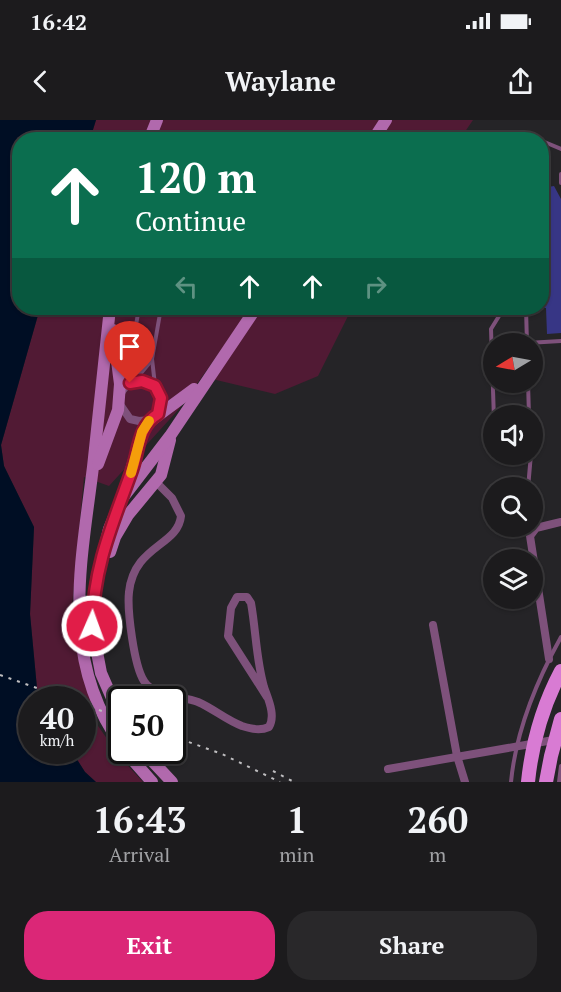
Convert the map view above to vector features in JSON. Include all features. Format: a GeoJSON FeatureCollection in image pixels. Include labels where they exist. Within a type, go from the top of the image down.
{"type":"FeatureCollection","features":[{"type":"Feature","properties":{"kind":"main road"},"geometry":{"type":"LineString","coordinates":[[108,723],[99,708],[88,676],[80,641],[78,605],[111,315]]}},
{"type":"Feature","properties":{"kind":"main road"},"geometry":{"type":"LineString","coordinates":[[86,525],[99,458],[114,422],[119,399],[120,384],[112,315]]}},
{"type":"Feature","properties":{"kind":"main road"},"geometry":{"type":"LineString","coordinates":[[121,500],[175,428],[251,315]]}},
{"type":"Feature","properties":{"kind":"main road"},"geometry":{"type":"LineString","coordinates":[[108,693],[95,646],[93,610],[94,591],[103,547],[121,500],[142,432],[154,417],[177,404],[208,378]]}},
{"type":"Feature","properties":{"kind":"main road"},"geometry":{"type":"LineString","coordinates":[[93,610],[100,580],[115,537],[128,515],[156,482],[164,465],[175,428]]}},
{"type":"Feature","properties":{"kind":"main road"},"geometry":{"type":"LineString","coordinates":[[528,782],[544,708],[561,670]]}},
{"type":"Feature","properties":{"kind":"main road"},"geometry":{"type":"LineString","coordinates":[[546,782],[561,719]]}},
{"type":"Feature","properties":{"kind":"main road"},"geometry":{"type":"LineString","coordinates":[[137,764],[152,782]]}},
{"type":"Feature","properties":{"kind":"main road"},"geometry":{"type":"LineString","coordinates":[[155,764],[172,782]]}},
{"type":"Feature","properties":{"kind":"street"},"geometry":{"type":"LineString","coordinates":[[142,381],[156,388],[161,398],[154,417],[139,422],[130,419],[119,399],[126,386],[133,382],[142,381]]}},
{"type":"Feature","properties":{"kind":"street"},"geometry":{"type":"LineString","coordinates":[[156,482],[172,498],[181,516],[176,531],[140,560],[132,573],[129,613],[143,681],[150,689],[199,702],[231,722],[255,729],[269,727],[272,723],[267,697],[257,661],[251,603],[247,597],[241,595],[237,597],[231,608],[228,636],[267,697]]}},
{"type":"Feature","properties":{"kind":"street"},"geometry":{"type":"LineString","coordinates":[[543,525],[561,522]]}},
{"type":"Feature","properties":{"kind":"street"},"geometry":{"type":"LineString","coordinates":[[530,537],[549,659]]}},
{"type":"Feature","properties":{"kind":"street"},"geometry":{"type":"LineString","coordinates":[[433,626],[457,756],[465,782]]}},
{"type":"Feature","properties":{"kind":"street"},"geometry":{"type":"LineString","coordinates":[[388,769],[558,739]]}},
{"type":"Feature","properties":{"kind":"lane"},"geometry":{"type":"LineString","coordinates":[[561,174],[561,183]]}},
{"type":"Feature","properties":{"kind":"lane"},"geometry":{"type":"LineString","coordinates":[[138,315],[133,342],[154,347]]}},
{"type":"Feature","properties":{"kind":"lane"},"geometry":{"type":"LineString","coordinates":[[156,388],[152,359],[160,315]]}},
{"type":"Feature","properties":{"kind":"lane"},"geometry":{"type":"LineString","coordinates":[[494,405],[491,329],[500,315]]}},
{"type":"Feature","properties":{"kind":"lane"},"geometry":{"type":"LineString","coordinates":[[526,315],[527,333]]}},
{"type":"Feature","properties":{"kind":"lane"},"geometry":{"type":"LineString","coordinates":[[543,342],[561,341]]}},
{"type":"Feature","properties":{"kind":"lane"},"geometry":{"type":"LineString","coordinates":[[133,382],[143,373],[152,359]]}},
{"type":"Feature","properties":{"kind":"lane"},"geometry":{"type":"LineString","coordinates":[[511,782],[517,746],[528,708],[561,637]]}},
{"type":"Feature","properties":{"kind":"lane"},"geometry":{"type":"LineString","coordinates":[[559,782],[561,766]]}},
{"type":"Feature","properties":{"kind":"shaded area"},"geometry":{"type":"Polygon","coordinates":[[[96,120],[383,120],[374,132],[92,132],[96,120]]]}},
{"type":"Feature","properties":{"kind":"shaded area"},"geometry":{"type":"Polygon","coordinates":[[[392,120],[473,120],[465,132],[384,132],[392,120]]]}},
{"type":"Feature","properties":{"kind":"shaded area"},"geometry":{"type":"Polygon","coordinates":[[[38,315],[246,315],[179,409],[109,486],[84,477],[71,617],[87,686],[37,686],[30,614],[34,527],[4,466],[1,445],[38,315]]]}},
{"type":"Feature","properties":{"kind":"shaded area"},"geometry":{"type":"Polygon","coordinates":[[[254,315],[348,315],[318,376],[275,394],[208,378],[254,315]]]}},
{"type":"Feature","properties":{"kind":"shaded area"},"geometry":{"type":"Polygon","coordinates":[[[96,723],[108,740],[108,764],[126,764],[143,782],[96,782],[80,764],[96,764],[96,723]]]}},
{"type":"Feature","properties":{"kind":"water"},"geometry":{"type":"Polygon","coordinates":[[[0,120],[96,120],[92,132],[12,132],[12,315],[38,315],[1,445],[4,466],[34,527],[30,614],[37,686],[18,686],[18,764],[80,764],[96,782],[0,782],[0,120]]]}},
{"type":"Feature","properties":{"kind":"building"},"geometry":{"type":"Polygon","coordinates":[[[554,186],[561,199],[561,333],[547,334],[546,315],[549,315],[549,187],[554,186]]]}},
{"type":"Feature","properties":{"kind":"railway"},"geometry":{"type":"LineString","coordinates":[[0,675],[31,686]]}},
{"type":"Feature","properties":{"kind":"railway"},"geometry":{"type":"LineString","coordinates":[[96,709],[108,713]]}},
{"type":"Feature","properties":{"kind":"railway"},"geometry":{"type":"LineString","coordinates":[[186,741],[222,754],[280,782]]}},
{"type":"Feature","properties":{"kind":"railway"},"geometry":{"type":"LineString","coordinates":[[273,771],[294,782]]}},
{"type":"Feature","properties":{"kind":"slow traffic"},"geometry":{"type":"LineString","coordinates":[[131,473],[142,432],[149,421]]}},
{"type":"Feature","properties":{"kind":"route"},"geometry":{"type":"LineString","coordinates":[[92,626],[94,591],[103,547],[133,466],[142,432],[152,417],[158,414],[161,404],[161,398],[155,386],[142,381],[130,383]]}}]}
